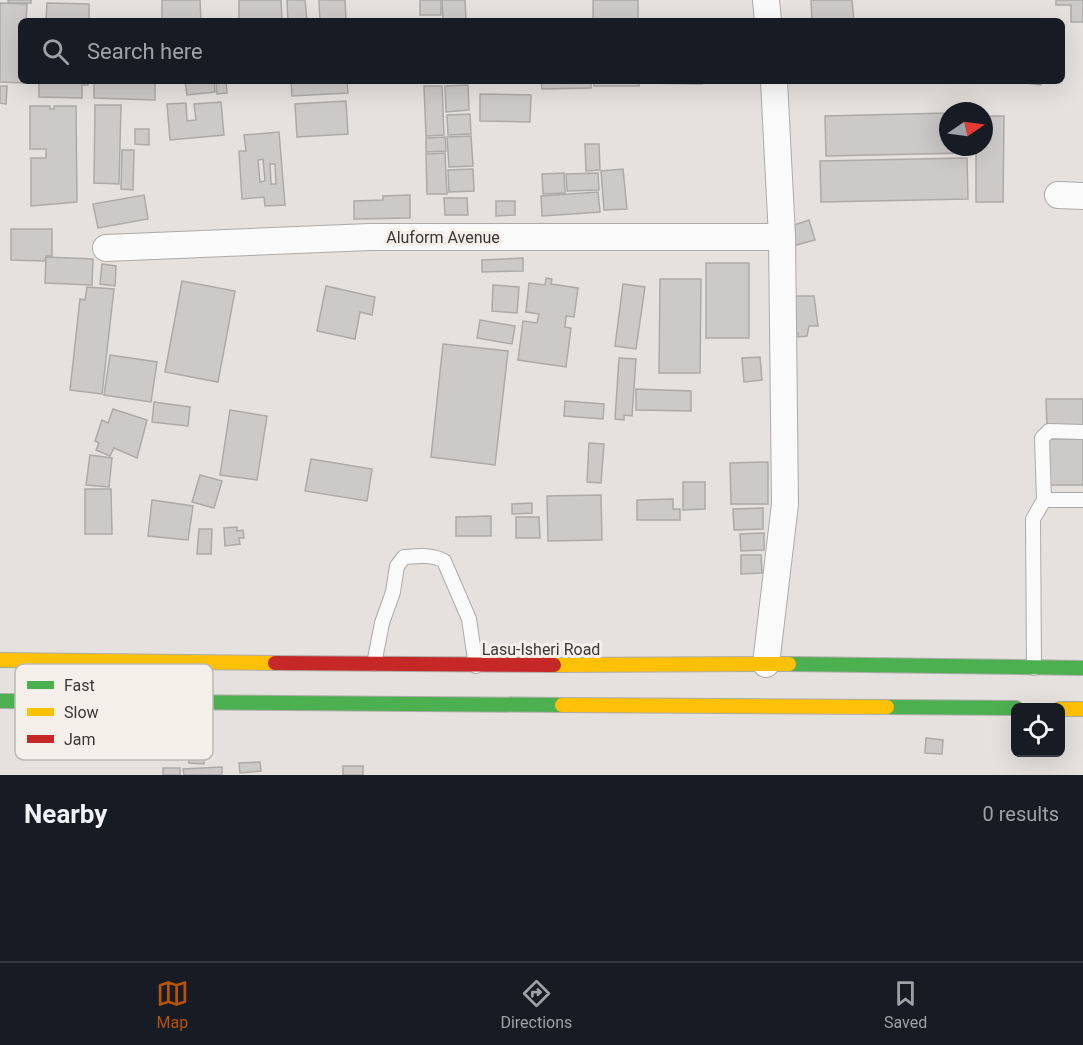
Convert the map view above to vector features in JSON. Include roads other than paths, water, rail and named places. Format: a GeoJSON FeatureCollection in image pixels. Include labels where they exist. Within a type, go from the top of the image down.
{"type":"FeatureCollection","features":[{"type":"Feature","properties":{"kind":"main road","name":"Lasu-Isheri Road"},"geometry":{"type":"LineString","coordinates":[[0,660],[476,666],[766,664],[1083,668]]}},
{"type":"Feature","properties":{"kind":"main road"},"geometry":{"type":"LineString","coordinates":[[0,701],[15,701]]}},
{"type":"Feature","properties":{"kind":"main road"},"geometry":{"type":"LineString","coordinates":[[213,702],[1011,708]]}},
{"type":"Feature","properties":{"kind":"main road"},"geometry":{"type":"LineString","coordinates":[[1065,709],[1083,709]]}},
{"type":"Feature","properties":{"kind":"street"},"geometry":{"type":"LineString","coordinates":[[766,0],[768,18]]}},
{"type":"Feature","properties":{"kind":"street"},"geometry":{"type":"LineString","coordinates":[[766,664],[785,504],[782,237],[774,84]]}},
{"type":"Feature","properties":{"kind":"street","name":"Aluform Avenue"},"geometry":{"type":"LineString","coordinates":[[105,248],[370,237],[782,237]]}},
{"type":"Feature","properties":{"kind":"lane"},"geometry":{"type":"LineString","coordinates":[[1034,668],[1033,519],[1044,501],[1042,438],[1049,431],[1083,432]]}},
{"type":"Feature","properties":{"kind":"lane"},"geometry":{"type":"LineString","coordinates":[[1044,501],[1083,500]]}},
{"type":"Feature","properties":{"kind":"lane"},"geometry":{"type":"LineString","coordinates":[[374,665],[382,623],[393,592],[397,566],[405,557],[420,556],[437,557],[444,561],[469,619],[476,666]]}}]}
